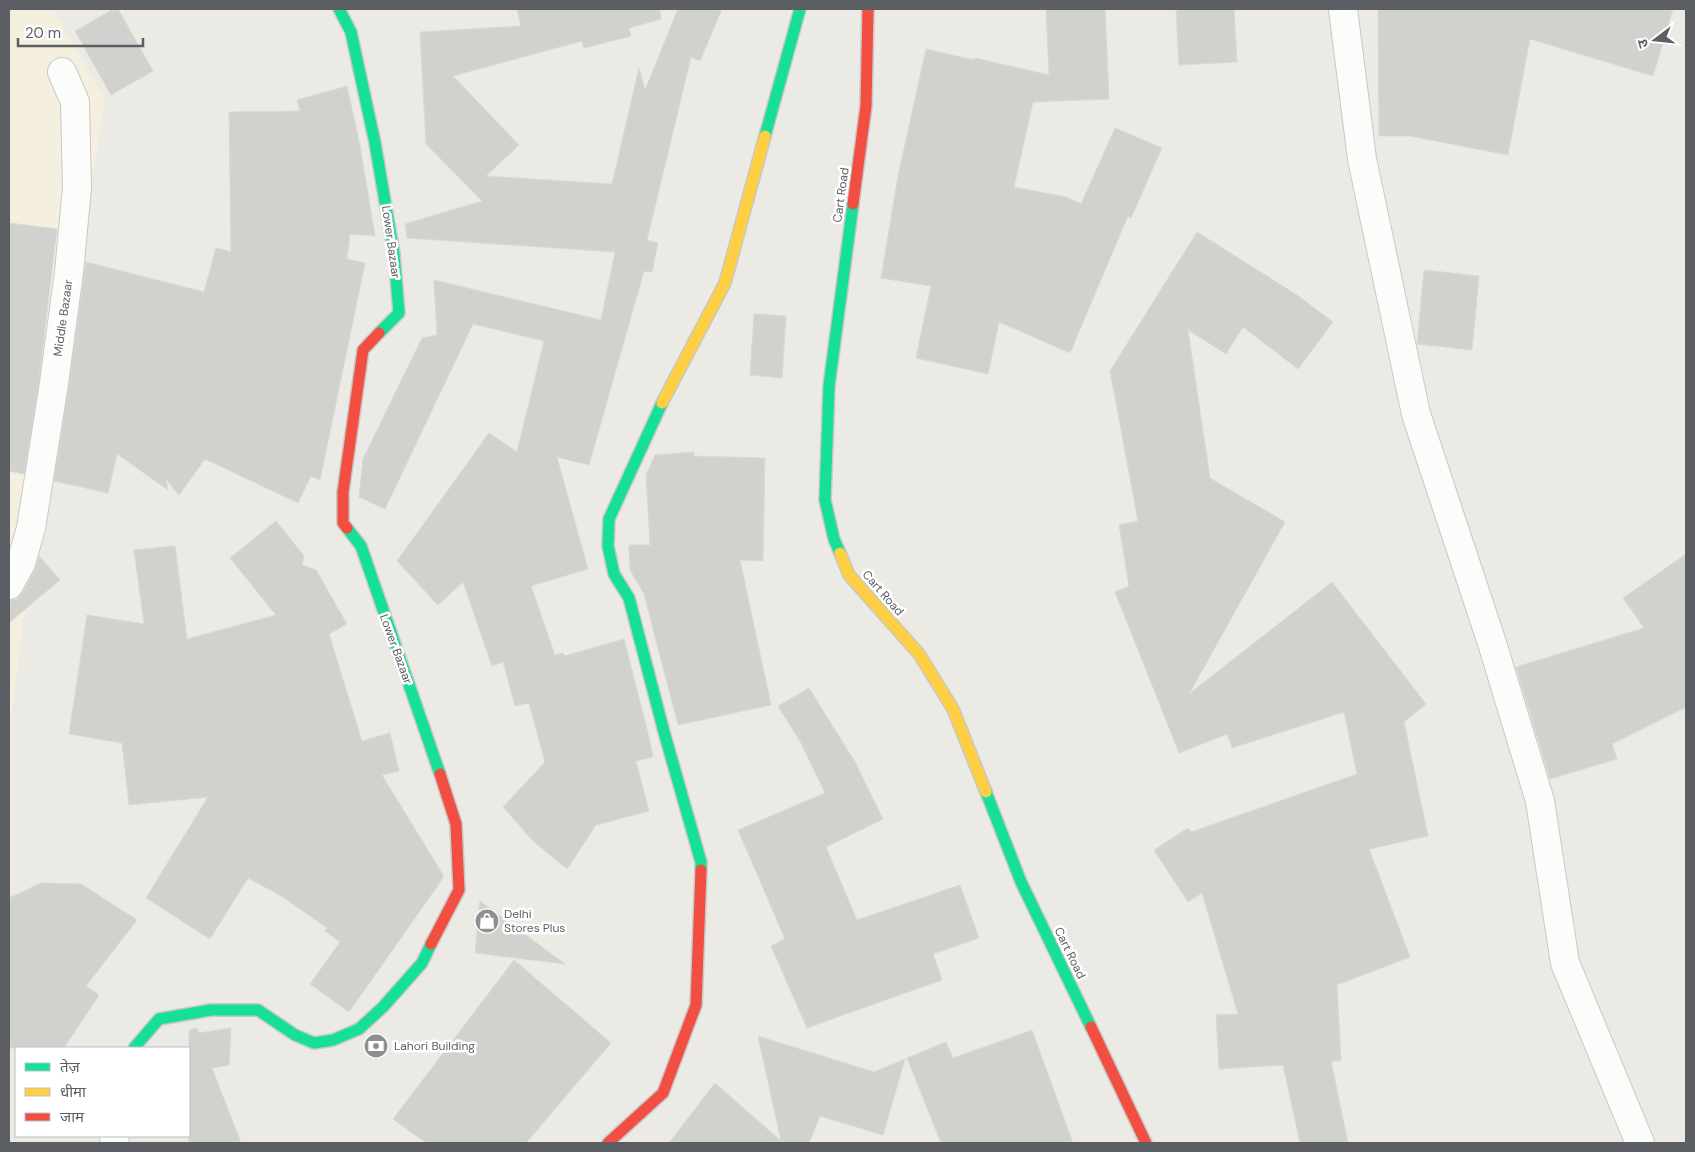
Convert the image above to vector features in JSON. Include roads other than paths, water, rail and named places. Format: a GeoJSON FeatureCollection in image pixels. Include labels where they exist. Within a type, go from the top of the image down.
{"type":"FeatureCollection","features":[{"type":"Feature","properties":{"kind":"street","name":"Lower Bazaar"},"geometry":{"type":"LineString","coordinates":[[135,1047],[159,1019],[211,1010],[258,1010],[295,1035],[314,1043],[333,1040],[360,1030],[422,963],[459,890],[456,824],[427,733],[361,546],[343,524],[343,492],[363,350],[399,313],[394,254],[375,143],[351,32],[339,9]]}},
{"type":"Feature","properties":{"kind":"street"},"geometry":{"type":"LineString","coordinates":[[608,1143],[663,1093],[696,1005],[701,862],[629,598],[614,574],[608,546],[609,519],[654,419],[724,283],[800,9]]}},
{"type":"Feature","properties":{"kind":"street","name":"Cart Road"},"geometry":{"type":"LineString","coordinates":[[868,9],[866,106],[830,386],[825,500],[834,539],[849,576],[919,654],[953,709],[1021,882],[1146,1143]]}},
{"type":"Feature","properties":{"kind":"street"},"geometry":{"type":"LineString","coordinates":[[1343,9],[1362,159],[1416,414],[1492,643],[1540,801],[1565,963],[1640,1143]]}},
{"type":"Feature","properties":{"kind":"street","name":"Middle Bazaar"},"geometry":{"type":"LineString","coordinates":[[15,574],[31,528],[69,272],[77,188],[76,102],[62,72]]}},
{"type":"Feature","properties":{"kind":"place","name":"Delhi Stores Plus"},"geometry":{"type":"Point","coordinates":[487,921]}},
{"type":"Feature","properties":{"kind":"place","name":"Lahori Building"},"geometry":{"type":"Point","coordinates":[376,1046]}}]}
